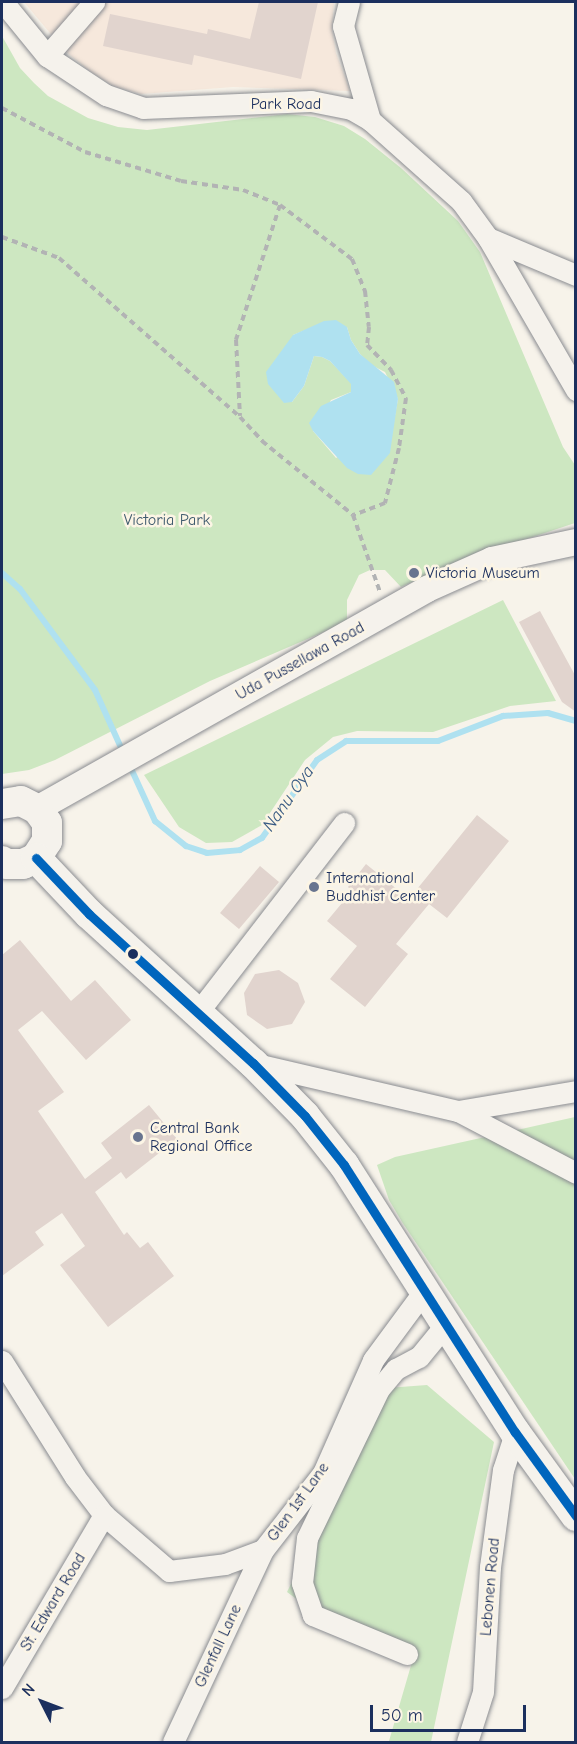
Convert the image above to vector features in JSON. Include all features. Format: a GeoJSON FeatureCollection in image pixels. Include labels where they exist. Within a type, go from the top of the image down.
{"type":"FeatureCollection","features":[{"type":"Feature","properties":{"kind":"highway"},"geometry":{"type":"LineString","coordinates":[[2,804],[21,801],[37,809],[47,823],[47,841],[36,858],[23,864],[6,864],[2,861]]}},
{"type":"Feature","properties":{"kind":"highway"},"geometry":{"type":"LineString","coordinates":[[36,858],[89,914],[253,1063],[326,1141],[367,1200],[516,1432],[576,1516]]}},
{"type":"Feature","properties":{"kind":"main road","name":"Uda Pussellawa Road"},"geometry":{"type":"LineString","coordinates":[[37,809],[427,589],[481,564],[518,553],[576,543]]}},
{"type":"Feature","properties":{"kind":"street","name":"Park Road"},"geometry":{"type":"LineString","coordinates":[[3,2],[47,56],[106,95],[143,108],[311,101],[351,109],[370,120],[461,201],[488,238],[576,390]]}},
{"type":"Feature","properties":{"kind":"street"},"geometry":{"type":"LineString","coordinates":[[47,56],[94,2]]}},
{"type":"Feature","properties":{"kind":"street"},"geometry":{"type":"LineString","coordinates":[[349,2],[344,26],[370,120]]}},
{"type":"Feature","properties":{"kind":"street"},"geometry":{"type":"LineString","coordinates":[[488,238],[576,275]]}},
{"type":"Feature","properties":{"kind":"street"},"geometry":{"type":"LineString","coordinates":[[198,1012],[344,824]]}},
{"type":"Feature","properties":{"kind":"street"},"geometry":{"type":"LineString","coordinates":[[253,1063],[458,1111],[576,1173]]}},
{"type":"Feature","properties":{"kind":"street"},"geometry":{"type":"LineString","coordinates":[[458,1111],[576,1091]]}},
{"type":"Feature","properties":{"kind":"street","name":"Glen 1st Lane"},"geometry":{"type":"LineString","coordinates":[[2,1361],[75,1478],[104,1515],[169,1570],[225,1564],[263,1550],[323,1473],[373,1360],[424,1291]]}},
{"type":"Feature","properties":{"kind":"street"},"geometry":{"type":"LineString","coordinates":[[407,1654],[313,1615],[302,1583],[307,1538],[379,1389],[396,1369],[419,1357],[446,1324]]}},
{"type":"Feature","properties":{"kind":"street","name":"Lebonen Road"},"geometry":{"type":"LineString","coordinates":[[467,1743],[483,1692],[490,1567],[503,1470],[516,1432]]}},
{"type":"Feature","properties":{"kind":"street","name":"St. Edward Road"},"geometry":{"type":"LineString","coordinates":[[2,1688],[104,1515]]}},
{"type":"Feature","properties":{"kind":"street","name":"Glenfall Lane"},"geometry":{"type":"LineString","coordinates":[[173,1743],[263,1550]]}},
{"type":"Feature","properties":{"kind":"path"},"geometry":{"type":"LineString","coordinates":[[2,108],[86,152],[182,182],[243,190],[280,205],[352,259],[365,291],[369,327],[367,345],[391,370],[406,398],[399,448],[385,503],[353,515]]}},
{"type":"Feature","properties":{"kind":"path"},"geometry":{"type":"LineString","coordinates":[[240,417],[236,340],[280,205]]}},
{"type":"Feature","properties":{"kind":"path"},"geometry":{"type":"LineString","coordinates":[[2,237],[59,258],[240,417],[262,441],[353,515],[370,570],[389,611]]}},
{"type":"Feature","properties":{"kind":"shaded area"},"geometry":{"type":"Polygon","coordinates":[[[24,2],[334,2],[332,29],[336,53],[350,91],[233,87],[141,94],[113,86],[92,73],[65,51],[24,2]]]}},
{"type":"Feature","properties":{"kind":"green space","name":"Victoria Park"},"geometry":{"type":"Polygon","coordinates":[[[2,36],[20,68],[34,83],[48,96],[88,118],[118,127],[147,130],[287,114],[315,117],[344,126],[365,139],[401,168],[458,221],[480,252],[563,447],[575,465],[575,523],[454,563],[401,587],[385,570],[370,570],[359,575],[347,600],[347,622],[210,681],[55,760],[29,770],[2,774],[2,36]],[[347,327],[308,329],[293,335],[292,402],[304,386],[314,356],[330,361],[352,384],[351,392],[331,400],[313,431],[336,458],[394,421],[398,399],[385,372],[371,365],[351,340],[347,327]]]}},
{"type":"Feature","properties":{"kind":"green space"},"geometry":{"type":"Polygon","coordinates":[[[503,600],[556,701],[510,706],[433,732],[357,731],[333,737],[305,760],[262,825],[232,842],[206,843],[179,827],[144,775],[503,600]]]}},
{"type":"Feature","properties":{"kind":"green space"},"geometry":{"type":"Polygon","coordinates":[[[575,1117],[575,1479],[402,1222],[389,1200],[377,1165],[395,1157],[575,1117]]]}},
{"type":"Feature","properties":{"kind":"green space"},"geometry":{"type":"Polygon","coordinates":[[[427,1385],[494,1442],[431,1742],[393,1742],[389,1741],[412,1662],[341,1632],[287,1592],[387,1388],[427,1385]]]}},
{"type":"Feature","properties":{"kind":"water"},"geometry":{"type":"Polygon","coordinates":[[[336,320],[347,327],[351,340],[360,354],[394,382],[398,399],[390,453],[371,475],[358,474],[347,468],[313,431],[309,423],[321,406],[351,392],[351,384],[330,361],[314,356],[304,386],[292,402],[284,403],[268,384],[266,372],[293,335],[324,321],[336,320]]]}},
{"type":"Feature","properties":{"kind":"building"},"geometry":{"type":"Polygon","coordinates":[[[259,2],[318,2],[301,79],[194,55],[192,65],[103,46],[110,14],[207,34],[208,29],[250,39],[259,2]]]}},
{"type":"Feature","properties":{"kind":"building"},"geometry":{"type":"Polygon","coordinates":[[[540,611],[576,677],[576,712],[562,702],[519,622],[540,611]]]}},
{"type":"Feature","properties":{"kind":"building"},"geometry":{"type":"Polygon","coordinates":[[[477,815],[509,841],[447,918],[429,904],[396,944],[408,954],[365,1007],[330,979],[357,946],[327,921],[352,891],[348,887],[366,864],[409,899],[477,815]]]}},
{"type":"Feature","properties":{"kind":"building"},"geometry":{"type":"Polygon","coordinates":[[[260,866],[279,882],[239,929],[220,913],[260,866]]]}},
{"type":"Feature","properties":{"kind":"building"},"geometry":{"type":"Polygon","coordinates":[[[20,940],[71,1001],[95,980],[131,1020],[86,1060],[42,1011],[18,1030],[64,1092],[38,1111],[85,1179],[112,1158],[101,1143],[149,1105],[177,1139],[126,1179],[121,1172],[95,1192],[124,1235],[127,1232],[140,1248],[148,1242],[174,1276],[108,1327],[60,1265],[85,1246],[62,1213],[35,1232],[44,1245],[2,1276],[2,955],[20,940]]]}},
{"type":"Feature","properties":{"kind":"building"},"geometry":{"type":"Polygon","coordinates":[[[279,970],[298,983],[305,1002],[292,1024],[267,1029],[247,1015],[244,993],[255,974],[279,970]]]}},
{"type":"Feature","properties":{"kind":"waterway","name":"Nanu Oya"},"geometry":{"type":"LineString","coordinates":[[2,573],[20,589],[95,690],[123,752]]}},
{"type":"Feature","properties":{"kind":"waterway","name":"Nanu Oya"},"geometry":{"type":"LineString","coordinates":[[129,764],[155,821],[186,846],[207,853],[240,850],[262,838],[317,760],[346,741],[438,741],[503,716],[548,713],[576,721]]}},
{"type":"Feature","properties":{"kind":"transit line"},"geometry":{"type":"LineString","coordinates":[[36,858],[89,914],[253,1063],[305,1116],[344,1165],[515,1432],[576,1516]]}},
{"type":"Feature","properties":{"kind":"place","name":"Victoria Museum"},"geometry":{"type":"Point","coordinates":[414,573]}},
{"type":"Feature","properties":{"kind":"place","name":"International Buddhist Center"},"geometry":{"type":"Point","coordinates":[314,887]}},
{"type":"Feature","properties":{"kind":"place","name":"Central Bank Regional Office"},"geometry":{"type":"Point","coordinates":[138,1137]}}]}
